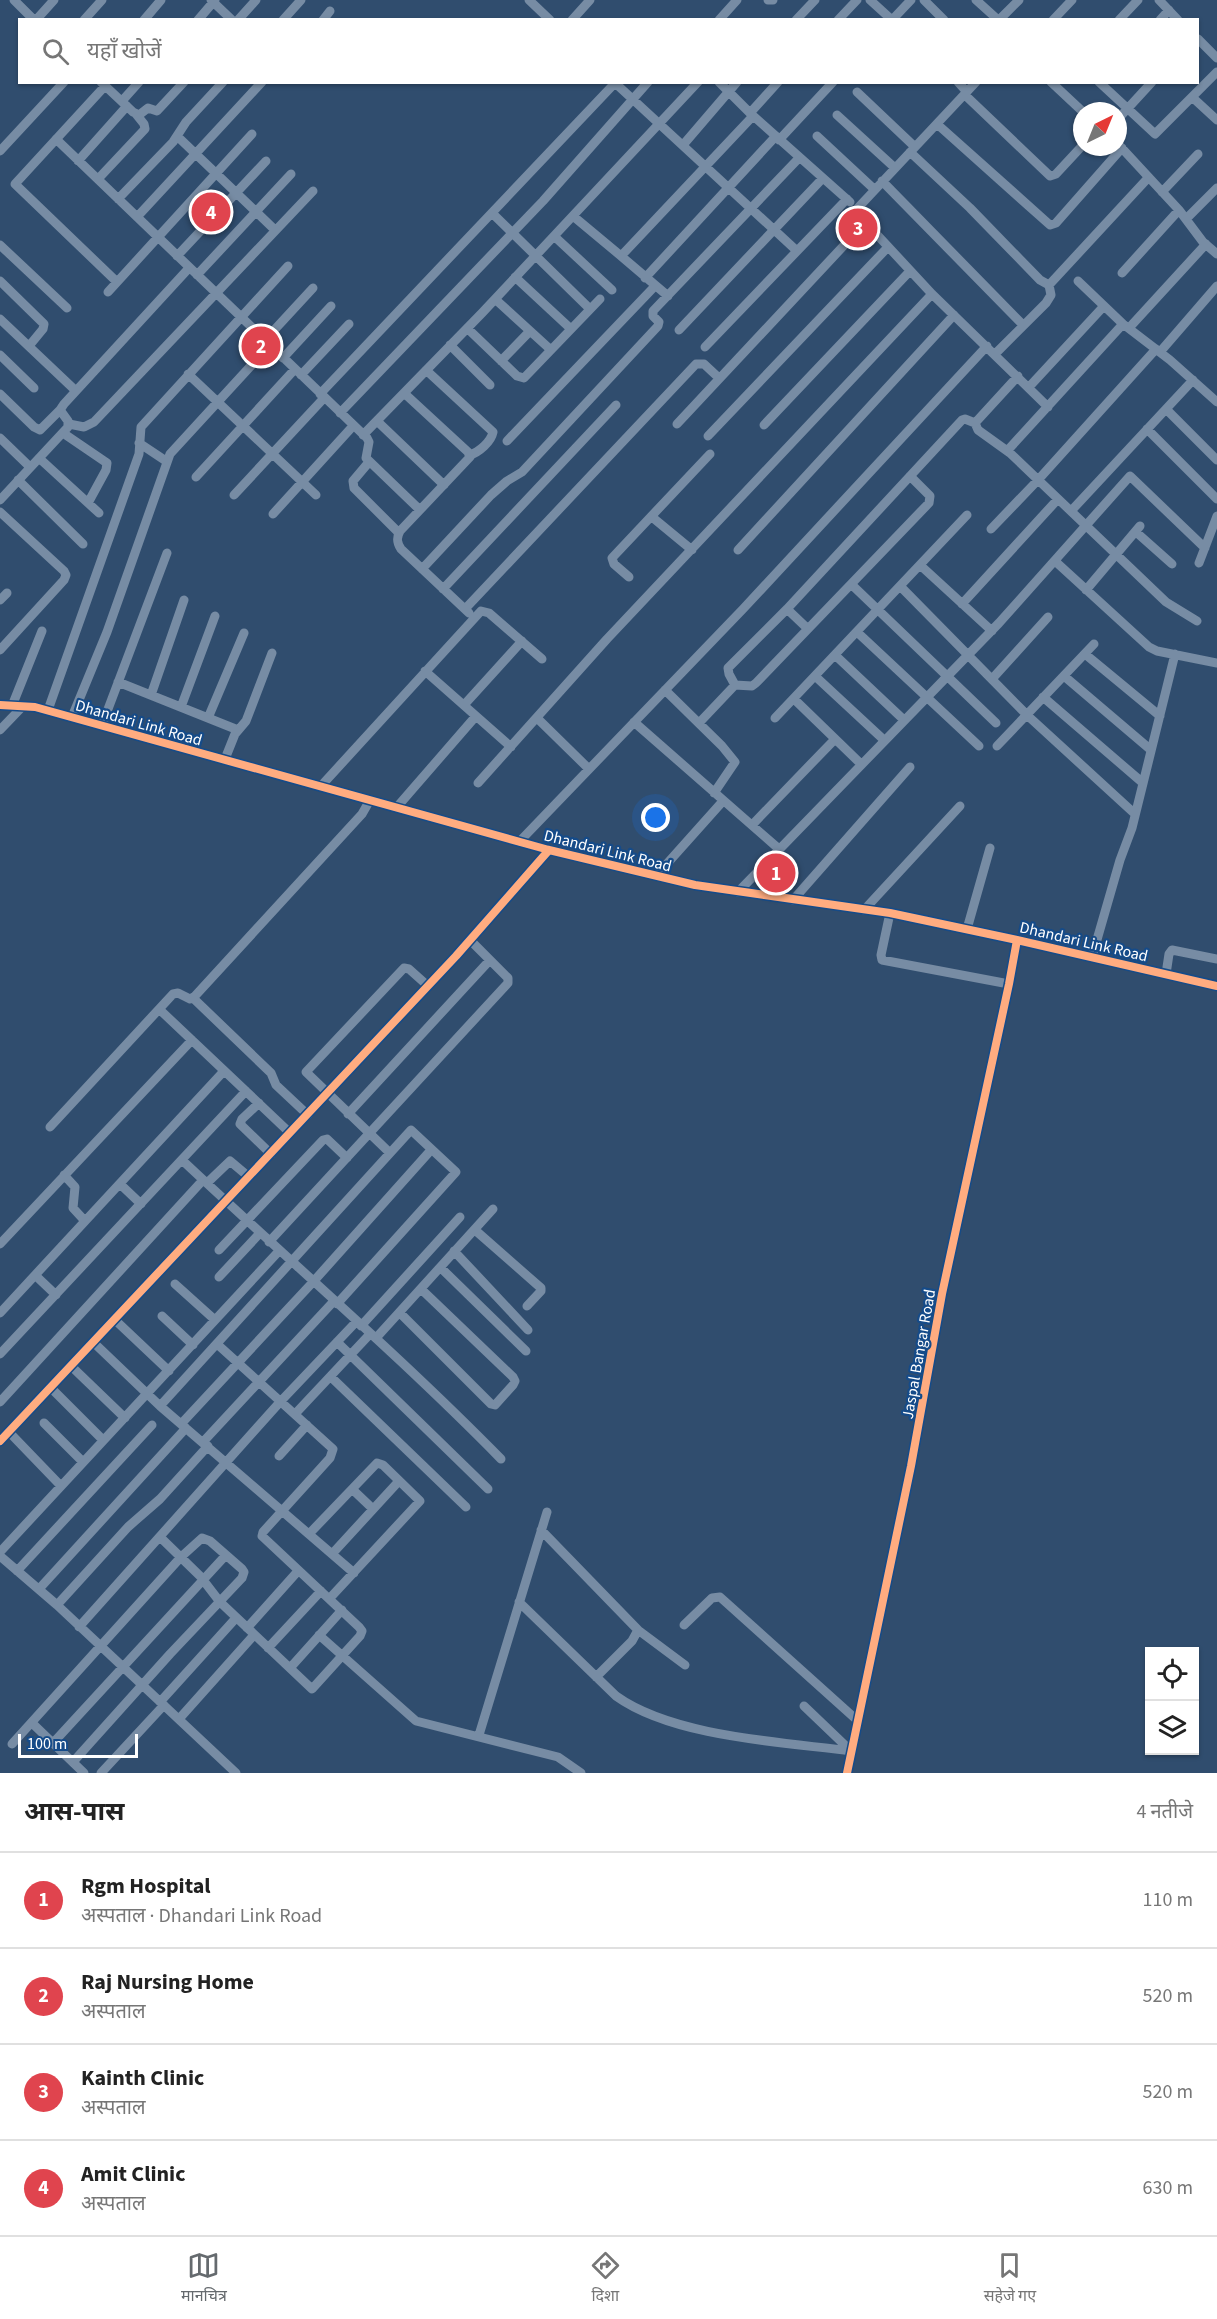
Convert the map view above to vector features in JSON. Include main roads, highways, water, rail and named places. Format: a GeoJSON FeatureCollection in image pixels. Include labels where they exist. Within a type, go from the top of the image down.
{"type":"FeatureCollection","features":[{"type":"Feature","properties":{"kind":"place","name":"Amit Clinic"},"geometry":{"type":"Point","coordinates":[211,212]}},
{"type":"Feature","properties":{"kind":"place","name":"Kainth Clinic"},"geometry":{"type":"Point","coordinates":[858,228]}},
{"type":"Feature","properties":{"kind":"place","name":"Raj Nursing Home"},"geometry":{"type":"Point","coordinates":[261,346]}},
{"type":"Feature","properties":{"kind":"place","name":"Rgm Hospital"},"geometry":{"type":"Point","coordinates":[776,873]}}]}
